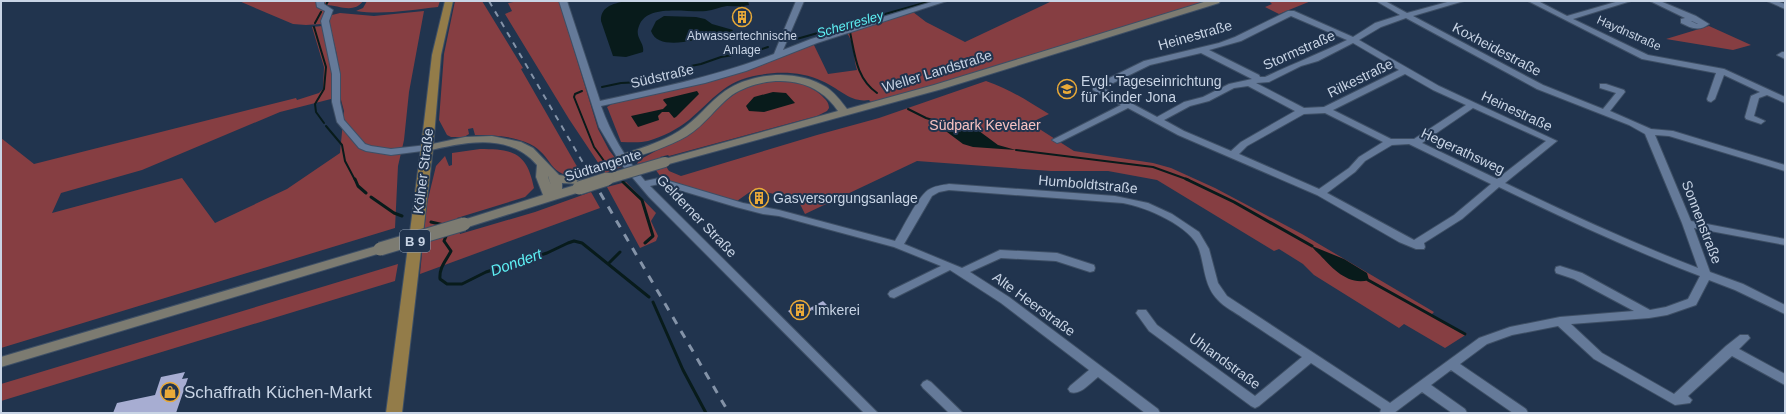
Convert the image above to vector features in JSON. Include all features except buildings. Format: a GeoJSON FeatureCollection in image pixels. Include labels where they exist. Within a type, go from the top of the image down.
{"type":"FeatureCollection","features":[{"type":"Feature","properties":{"kind":"main road","name":"Kölner Straße"},"geometry":{"type":"LineString","coordinates":[[394,413],[427,148],[436,56],[443,20],[449,1]]}},
{"type":"Feature","properties":{"kind":"main road","name":"Weller Landstraße"},"geometry":{"type":"LineString","coordinates":[[665,162],[938,87],[1216,1]]}},
{"type":"Feature","properties":{"kind":"main road"},"geometry":{"type":"LineString","coordinates":[[621,158],[658,146],[680,135],[700,121],[728,94],[741,86],[758,80],[790,79],[810,83],[828,94],[845,113]]}},
{"type":"Feature","properties":{"kind":"main road"},"geometry":{"type":"LineString","coordinates":[[427,148],[444,149],[478,145],[514,144],[528,149],[555,178],[557,188],[550,198]]}},
{"type":"Feature","properties":{"kind":"main road","name":"Südtangente"},"geometry":{"type":"LineString","coordinates":[[1,362],[550,198],[577,185],[614,178],[665,162]]}},
{"type":"Feature","properties":{"kind":"main road"},"geometry":{"type":"LineString","coordinates":[[543,164],[542,177],[550,198]]}},
{"type":"Feature","properties":{"kind":"main road"},"geometry":{"type":"LineString","coordinates":[[555,178],[577,185]]}},
{"type":"Feature","properties":{"kind":"street"},"geometry":{"type":"LineString","coordinates":[[320,1],[320,5],[329,10],[325,21],[336,74],[336,102],[340,120],[362,146],[369,150],[391,152],[427,148]]}},
{"type":"Feature","properties":{"kind":"street","name":"Gelderner Straße"},"geometry":{"type":"LineString","coordinates":[[563,1],[609,138],[621,158],[663,205],[872,413]]}},
{"type":"Feature","properties":{"kind":"street"},"geometry":{"type":"LineString","coordinates":[[777,56],[800,1]]}},
{"type":"Feature","properties":{"kind":"street","name":"Südstraße"},"geometry":{"type":"LineString","coordinates":[[598,104],[705,80],[743,69],[814,41],[944,1]]}},
{"type":"Feature","properties":{"kind":"street","name":"Koxheidestraße"},"geometry":{"type":"LineString","coordinates":[[1380,1],[1540,87],[1605,112],[1649,132],[1670,133],[1785,168]]}},
{"type":"Feature","properties":{"kind":"street","name":"Stormstraße"},"geometry":{"type":"LineString","coordinates":[[1156,121],[1186,104],[1206,99],[1232,86],[1266,80],[1353,40],[1378,25],[1460,1]]}},
{"type":"Feature","properties":{"kind":"street","name":"Haydnstraße"},"geometry":{"type":"LineString","coordinates":[[1532,1],[1645,56],[1656,60],[1721,71],[1785,100]]}},
{"type":"Feature","properties":{"kind":"street"},"geometry":{"type":"LineString","coordinates":[[1567,18],[1623,1]]}},
{"type":"Feature","properties":{"kind":"street"},"geometry":{"type":"LineString","coordinates":[[1654,1],[1693,18]]}},
{"type":"Feature","properties":{"kind":"street"},"geometry":{"type":"LineString","coordinates":[[1771,1],[1785,7]]}},
{"type":"Feature","properties":{"kind":"street","name":"Heinestraße"},"geometry":{"type":"LineString","coordinates":[[1291,13],[1353,40],[1436,88],[1552,141],[1498,183],[1458,217],[1418,242],[1420,247],[1403,240],[1320,193],[1181,133],[1096,88],[1147,63],[1202,50],[1238,39],[1291,13]]}},
{"type":"Feature","properties":{"kind":"street"},"geometry":{"type":"LineString","coordinates":[[1202,50],[1256,77],[1252,82],[1302,111]]}},
{"type":"Feature","properties":{"kind":"street"},"geometry":{"type":"LineString","coordinates":[[1785,54],[1781,55],[1785,57]]}},
{"type":"Feature","properties":{"kind":"street","name":"Rilkestraße"},"geometry":{"type":"LineString","coordinates":[[1326,110],[1358,93],[1374,88],[1395,75],[1407,70]]}},
{"type":"Feature","properties":{"kind":"street"},"geometry":{"type":"LineString","coordinates":[[1711,99],[1721,71]]}},
{"type":"Feature","properties":{"kind":"street"},"geometry":{"type":"LineString","coordinates":[[1603,86],[1621,92],[1605,112]]}},
{"type":"Feature","properties":{"kind":"street"},"geometry":{"type":"LineString","coordinates":[[1761,121],[1749,117],[1755,96],[1768,92]]}},
{"type":"Feature","properties":{"kind":"street"},"geometry":{"type":"LineString","coordinates":[[1057,140],[1128,105]]}},
{"type":"Feature","properties":{"kind":"street"},"geometry":{"type":"LineString","coordinates":[[1415,143],[1472,105]]}},
{"type":"Feature","properties":{"kind":"street","name":"Hegerathsweg"},"geometry":{"type":"LineString","coordinates":[[1302,111],[1326,110],[1390,142],[1415,143],[1560,213],[1706,275],[1739,287],[1785,310]]}},
{"type":"Feature","properties":{"kind":"street"},"geometry":{"type":"LineString","coordinates":[[1233,155],[1244,144],[1302,111]]}},
{"type":"Feature","properties":{"kind":"street","name":"Sonnenstraße"},"geometry":{"type":"LineString","coordinates":[[1387,411],[1483,341],[1510,331],[1560,321],[1649,314],[1667,311],[1692,302],[1706,275],[1687,223],[1649,132]]}},
{"type":"Feature","properties":{"kind":"street"},"geometry":{"type":"LineString","coordinates":[[1320,193],[1352,170],[1362,159],[1390,142]]}},
{"type":"Feature","properties":{"kind":"street","name":"Alte Heerstraße"},"geometry":{"type":"LineString","coordinates":[[644,184],[659,181],[763,211],[778,212],[898,245],[950,266],[962,272],[1005,300],[1154,413]]}},
{"type":"Feature","properties":{"kind":"street","name":"Humboldtstraße"},"geometry":{"type":"LineString","coordinates":[[898,245],[926,197],[931,191],[937,188],[949,187],[1141,203],[1154,209],[1196,236],[1204,249],[1212,286],[1223,299],[1311,356],[1387,411]]}},
{"type":"Feature","properties":{"kind":"street"},"geometry":{"type":"LineString","coordinates":[[1687,223],[1785,242]]}},
{"type":"Feature","properties":{"kind":"street"},"geometry":{"type":"LineString","coordinates":[[962,272],[994,255],[1000,254],[1057,258],[1090,268]]}},
{"type":"Feature","properties":{"kind":"street"},"geometry":{"type":"LineString","coordinates":[[894,294],[950,266]]}},
{"type":"Feature","properties":{"kind":"street"},"geometry":{"type":"LineString","coordinates":[[1560,270],[1578,276],[1649,314]]}},
{"type":"Feature","properties":{"kind":"street","name":"Uhlandstraße"},"geometry":{"type":"LineString","coordinates":[[1142,313],[1153,328],[1255,403],[1311,356]]}},
{"type":"Feature","properties":{"kind":"street"},"geometry":{"type":"LineString","coordinates":[[1560,321],[1598,356],[1680,400],[1730,349],[1744,338]]}},
{"type":"Feature","properties":{"kind":"street"},"geometry":{"type":"LineString","coordinates":[[1730,349],[1785,380]]}},
{"type":"Feature","properties":{"kind":"street"},"geometry":{"type":"LineString","coordinates":[[1451,364],[1522,413]]}},
{"type":"Feature","properties":{"kind":"street"},"geometry":{"type":"LineString","coordinates":[[1074,389],[1098,370]]}},
{"type":"Feature","properties":{"kind":"street"},"geometry":{"type":"LineString","coordinates":[[927,385],[957,413]]}},
{"type":"Feature","properties":{"kind":"street"},"geometry":{"type":"LineString","coordinates":[[1422,385],[1461,413]]}},
{"type":"Feature","properties":{"kind":"green space"},"geometry":{"type":"Polygon","coordinates":[[[239,1],[318,1],[326,10],[321,24],[293,24],[239,1]]]}},
{"type":"Feature","properties":{"kind":"green space"},"geometry":{"type":"Polygon","coordinates":[[[323,1],[363,1],[355,7],[345,8],[324,5],[323,1]]]}},
{"type":"Feature","properties":{"kind":"green space"},"geometry":{"type":"Polygon","coordinates":[[[367,1],[440,1],[438,7],[387,12],[356,11],[363,8],[367,1]]]}},
{"type":"Feature","properties":{"kind":"green space"},"geometry":{"type":"Polygon","coordinates":[[[455,1],[482,1],[523,68],[521,69],[583,177],[563,174],[552,165],[538,149],[524,141],[496,136],[475,135],[473,128],[468,129],[469,134],[464,137],[451,137],[447,135],[439,120],[444,54],[455,1]]]}},
{"type":"Feature","properties":{"kind":"green space"},"geometry":{"type":"Polygon","coordinates":[[[519,1],[559,1],[598,129],[609,150],[622,167],[605,173],[569,119],[505,14],[512,11],[508,3],[519,1]]]}},
{"type":"Feature","properties":{"kind":"green space"},"geometry":{"type":"Polygon","coordinates":[[[1052,1],[1209,1],[973,74],[871,102],[869,100],[850,97],[815,78],[799,74],[775,73],[747,78],[728,86],[689,120],[675,130],[645,142],[621,142],[607,107],[612,104],[675,89],[813,43],[828,74],[857,70],[851,40],[846,32],[913,12],[926,22],[965,42],[1052,1]]]}},
{"type":"Feature","properties":{"kind":"green space"},"geometry":{"type":"Polygon","coordinates":[[[1269,1],[1311,1],[1279,14],[1265,7],[1272,4],[1269,1]]]}},
{"type":"Feature","properties":{"kind":"green space"},"geometry":{"type":"Polygon","coordinates":[[[424,11],[409,92],[404,140],[398,166],[395,228],[1,348],[1,138],[34,164],[296,98],[297,100],[319,93],[323,89],[324,67],[312,27],[322,26],[331,66],[331,99],[280,112],[142,170],[61,193],[52,213],[182,178],[215,223],[287,189],[340,153],[344,111],[340,96],[337,55],[329,18],[332,15],[340,13],[374,16],[424,11]]]}},
{"type":"Feature","properties":{"kind":"green space"},"geometry":{"type":"Polygon","coordinates":[[[1709,26],[1751,45],[1733,50],[1666,39],[1709,26]]]}},
{"type":"Feature","properties":{"kind":"green space","name":"Südpark Kevelaer"},"geometry":{"type":"Polygon","coordinates":[[[772,81],[786,81],[810,87],[825,99],[829,108],[827,111],[817,116],[669,156],[660,157],[669,171],[681,176],[879,118],[986,81],[1011,92],[1049,114],[1030,123],[1074,151],[1153,163],[1171,168],[1215,188],[1302,234],[1434,312],[1431,315],[1467,334],[1445,348],[1404,324],[1399,328],[1314,275],[1303,264],[1279,249],[1274,251],[1157,180],[1108,171],[1051,171],[917,161],[805,214],[798,200],[754,189],[737,201],[658,179],[661,177],[649,161],[637,164],[639,160],[667,145],[740,90],[756,84],[772,81]]]}},
{"type":"Feature","properties":{"kind":"green space"},"geometry":{"type":"Polygon","coordinates":[[[480,149],[502,150],[517,155],[523,160],[527,167],[534,188],[525,197],[457,218],[460,234],[535,212],[591,192],[600,208],[420,274],[427,203],[436,166],[445,156],[449,166],[452,165],[452,153],[480,149]]]}},
{"type":"Feature","properties":{"kind":"green space"},"geometry":{"type":"Polygon","coordinates":[[[626,182],[656,213],[651,221],[658,236],[656,241],[640,248],[607,187],[626,182]]]}},
{"type":"Feature","properties":{"kind":"green space"},"geometry":{"type":"Polygon","coordinates":[[[398,264],[395,281],[1,401],[1,384],[398,264]]]}},
{"type":"Feature","properties":{"kind":"shaded area"},"geometry":{"type":"Polygon","coordinates":[[[627,1],[748,1],[749,5],[727,6],[706,11],[669,11],[650,14],[643,19],[638,30],[639,37],[643,45],[643,52],[626,57],[613,56],[601,21],[601,16],[609,6],[627,1]]]}},
{"type":"Feature","properties":{"kind":"shaded area"},"geometry":{"type":"Polygon","coordinates":[[[664,16],[696,17],[705,19],[712,24],[733,30],[730,34],[686,42],[677,43],[661,41],[655,37],[651,31],[656,21],[664,16]]]}},
{"type":"Feature","properties":{"kind":"shaded area"},"geometry":{"type":"Polygon","coordinates":[[[697,91],[699,94],[674,118],[669,112],[662,112],[658,116],[659,120],[638,127],[631,116],[663,109],[667,105],[663,100],[664,99],[697,91]]]}},
{"type":"Feature","properties":{"kind":"shaded area"},"geometry":{"type":"Polygon","coordinates":[[[773,92],[786,93],[795,103],[764,112],[749,111],[746,106],[754,97],[773,92]]]}},
{"type":"Feature","properties":{"kind":"shaded area"},"geometry":{"type":"Polygon","coordinates":[[[942,120],[975,128],[998,145],[1016,150],[973,147],[963,144],[939,126],[939,122],[942,120]]]}},
{"type":"Feature","properties":{"kind":"shaded area"},"geometry":{"type":"Polygon","coordinates":[[[1312,246],[1344,259],[1367,273],[1369,280],[1354,280],[1341,275],[1312,246]]]}},
{"type":"Feature","properties":{"kind":"waterway","name":"Dondert"},"geometry":{"type":"LineString","coordinates":[[326,5],[328,1]]}},
{"type":"Feature","properties":{"kind":"waterway","name":"Scherresley"},"geometry":{"type":"LineString","coordinates":[[793,40],[931,1]]}},
{"type":"Feature","properties":{"kind":"waterway","name":"Dondert"},"geometry":{"type":"LineString","coordinates":[[315,23],[321,12]]}},
{"type":"Feature","properties":{"kind":"waterway","name":"Dondert"},"geometry":{"type":"LineString","coordinates":[[314,27],[326,67],[324,89],[315,104],[316,112],[324,123]]}},
{"type":"Feature","properties":{"kind":"waterway"},"geometry":{"type":"LineString","coordinates":[[850,32],[855,57],[861,73],[870,87],[877,93]]}},
{"type":"Feature","properties":{"kind":"waterway","name":"Scherresley"},"geometry":{"type":"LineString","coordinates":[[602,87],[621,83],[642,82],[666,76],[681,68],[701,64],[721,57],[756,51],[768,47]]}},
{"type":"Feature","properties":{"kind":"waterway","name":"Scherresley"},"geometry":{"type":"LineString","coordinates":[[582,91],[575,94],[574,97],[594,147],[612,172]]}},
{"type":"Feature","properties":{"kind":"waterway"},"geometry":{"type":"LineString","coordinates":[[908,109],[926,118],[939,122]]}},
{"type":"Feature","properties":{"kind":"waterway","name":"Dondert"},"geometry":{"type":"LineString","coordinates":[[326,126],[342,145],[345,161],[355,180]]}},
{"type":"Feature","properties":{"kind":"waterway"},"geometry":{"type":"LineString","coordinates":[[1016,150],[1153,167],[1189,180]]}},
{"type":"Feature","properties":{"kind":"waterway","name":"Dondert"},"geometry":{"type":"LineString","coordinates":[[355,179],[358,186],[366,193]]}},
{"type":"Feature","properties":{"kind":"waterway"},"geometry":{"type":"LineString","coordinates":[[1186,179],[1234,202],[1312,246]]}},
{"type":"Feature","properties":{"kind":"waterway","name":"Scherresley"},"geometry":{"type":"LineString","coordinates":[[623,182],[642,200],[653,236],[645,243]]}},
{"type":"Feature","properties":{"kind":"waterway","name":"Dondert"},"geometry":{"type":"LineString","coordinates":[[371,197],[394,213],[402,216]]}},
{"type":"Feature","properties":{"kind":"waterway","name":"Dondert"},"geometry":{"type":"LineString","coordinates":[[431,222],[444,225]]}},
{"type":"Feature","properties":{"kind":"waterway","name":"Dondert"},"geometry":{"type":"LineString","coordinates":[[447,234],[444,241],[451,251],[440,275],[440,279],[447,284],[462,284],[486,272],[547,253],[574,241],[582,243],[608,264]]}},
{"type":"Feature","properties":{"kind":"waterway","name":"Scherresley"},"geometry":{"type":"LineString","coordinates":[[608,264],[620,252]]}},
{"type":"Feature","properties":{"kind":"waterway","name":"Dondert"},"geometry":{"type":"LineString","coordinates":[[608,264],[649,297]]}},
{"type":"Feature","properties":{"kind":"waterway"},"geometry":{"type":"LineString","coordinates":[[1368,280],[1465,334]]}},
{"type":"Feature","properties":{"kind":"waterway","name":"Dondert"},"geometry":{"type":"LineString","coordinates":[[653,302],[683,370],[706,413]]}},
{"type":"Feature","properties":{"kind":"railway"},"geometry":{"type":"LineString","coordinates":[[489,1],[593,180]]}},
{"type":"Feature","properties":{"kind":"railway"},"geometry":{"type":"LineString","coordinates":[[592,179],[729,413]]}},
{"type":"Feature","properties":{"kind":"place","name":"Abwassertechnische Anlage"},"geometry":{"type":"Point","coordinates":[742,17]}},
{"type":"Feature","properties":{"kind":"place","name":"Evgl. Tageseinrichtung für Kinder Jona"},"geometry":{"type":"Point","coordinates":[1067,89]}},
{"type":"Feature","properties":{"kind":"place","name":"Gasversorgungsanlage"},"geometry":{"type":"Point","coordinates":[759,198]}},
{"type":"Feature","properties":{"kind":"place","name":"Imkerei"},"geometry":{"type":"Point","coordinates":[800,310]}},
{"type":"Feature","properties":{"kind":"place","name":"Schaffrath Küchen-Markt"},"geometry":{"type":"Point","coordinates":[170,392]}}]}
